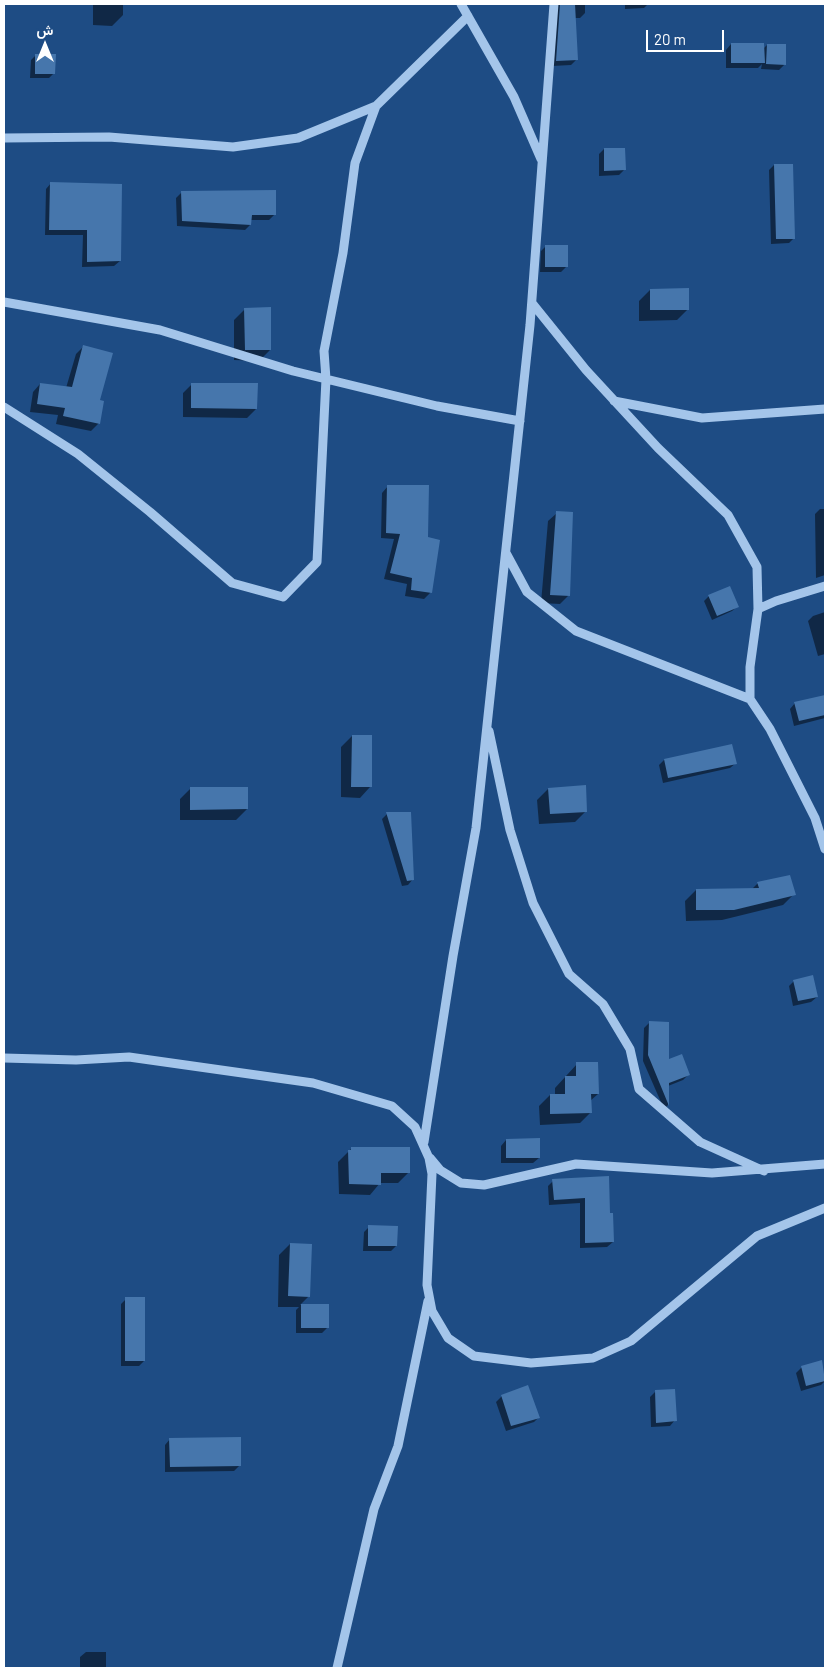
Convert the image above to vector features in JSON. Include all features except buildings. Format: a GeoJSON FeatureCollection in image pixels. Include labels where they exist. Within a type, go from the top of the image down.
{"type":"FeatureCollection","features":[{"type":"Feature","properties":{"kind":"street"},"geometry":{"type":"LineString","coordinates":[[461,4],[514,97],[542,161]]}},
{"type":"Feature","properties":{"kind":"street"},"geometry":{"type":"LineString","coordinates":[[424,1142],[450,975],[476,828],[532,303],[554,4]]}},
{"type":"Feature","properties":{"kind":"street"},"geometry":{"type":"LineString","coordinates":[[4,138],[109,137],[233,147],[298,138],[376,106],[468,16]]}},
{"type":"Feature","properties":{"kind":"street"},"geometry":{"type":"LineString","coordinates":[[4,407],[78,454],[232,582],[283,597],[317,562],[326,379],[324,350],[343,253],[355,163],[376,106]]}},
{"type":"Feature","properties":{"kind":"street"},"geometry":{"type":"LineString","coordinates":[[4,302],[160,330],[326,379],[437,406],[520,421]]}},
{"type":"Feature","properties":{"kind":"street"},"geometry":{"type":"LineString","coordinates":[[532,303],[614,401],[658,448],[728,515],[757,567],[758,609],[750,666],[750,699],[770,729],[806,800],[815,818],[825,848]]}},
{"type":"Feature","properties":{"kind":"street"},"geometry":{"type":"LineString","coordinates":[[614,401],[702,418],[825,409]]}},
{"type":"Feature","properties":{"kind":"street"},"geometry":{"type":"LineString","coordinates":[[506,552],[527,592],[576,630],[750,699]]}},
{"type":"Feature","properties":{"kind":"street"},"geometry":{"type":"LineString","coordinates":[[758,609],[776,601],[825,586]]}},
{"type":"Feature","properties":{"kind":"street"},"geometry":{"type":"LineString","coordinates":[[488,722],[510,830],[533,903],[569,974],[603,1004],[630,1049],[639,1088],[700,1142],[764,1171]]}},
{"type":"Feature","properties":{"kind":"street"},"geometry":{"type":"LineString","coordinates":[[4,1058],[76,1060],[129,1057],[313,1082],[392,1106],[415,1127],[424,1142],[430,1158],[432,1174],[428,1298],[398,1446],[374,1509],[337,1668]]}},
{"type":"Feature","properties":{"kind":"street"},"geometry":{"type":"LineString","coordinates":[[430,1158],[440,1170],[461,1183],[484,1185],[576,1164],[712,1173],[764,1171],[825,1164]]}},
{"type":"Feature","properties":{"kind":"street"},"geometry":{"type":"LineString","coordinates":[[428,1298],[438,1325],[448,1338],[474,1356],[531,1362],[594,1358],[631,1341],[757,1236],[825,1208]]}}]}
